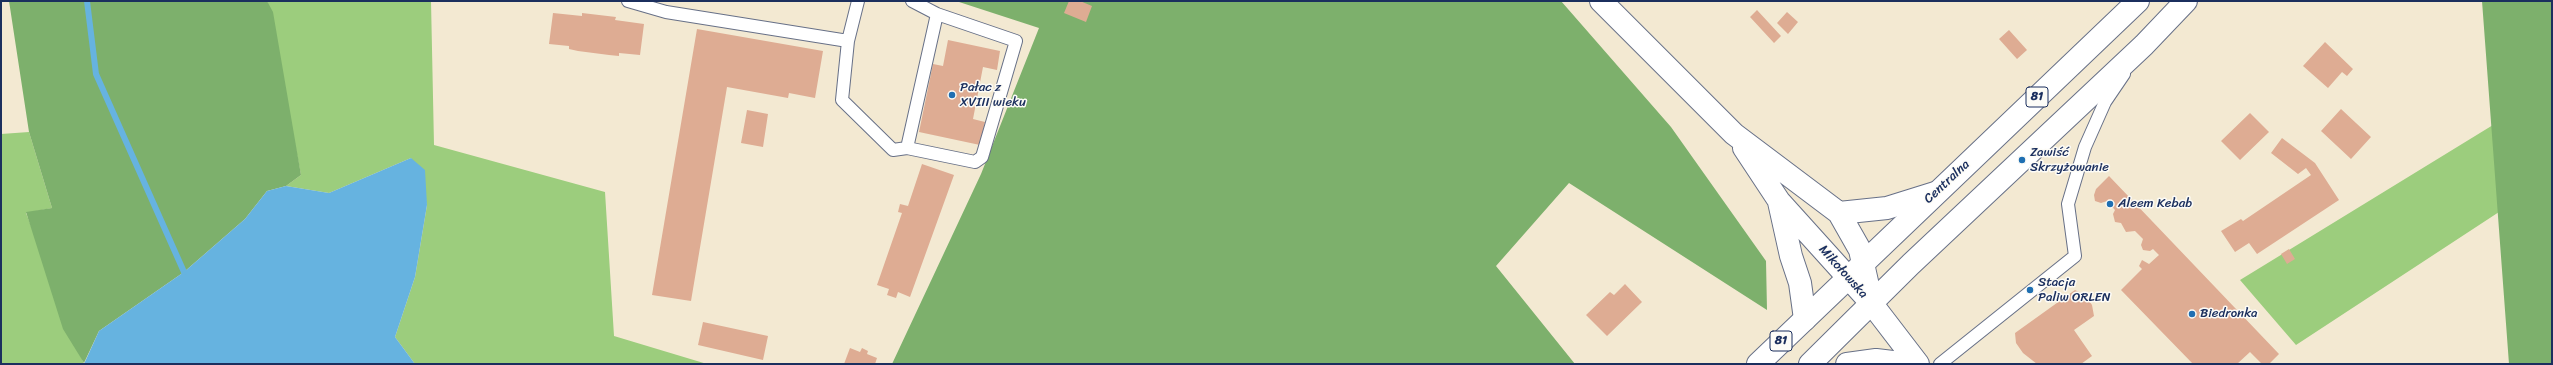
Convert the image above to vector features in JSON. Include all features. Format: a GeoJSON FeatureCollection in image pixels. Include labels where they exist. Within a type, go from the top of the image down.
{"type":"FeatureCollection","features":[{"type":"Feature","properties":{"kind":"main road","name":"Mikołowska"},"geometry":{"type":"LineString","coordinates":[[1601,1],[1734,134],[1839,213],[1852,234],[1856,270],[1872,304]]}},
{"type":"Feature","properties":{"kind":"main road","name":"Centralna"},"geometry":{"type":"LineString","coordinates":[[1758,364],[1935,193],[2138,1]]}},
{"type":"Feature","properties":{"kind":"main road"},"geometry":{"type":"LineString","coordinates":[[1810,364],[1911,264],[2144,45],[2186,1]]}},
{"type":"Feature","properties":{"kind":"main road","name":"Mikołowska"},"geometry":{"type":"LineString","coordinates":[[1734,134],[1779,201],[1856,270]]}},
{"type":"Feature","properties":{"kind":"main road"},"geometry":{"type":"LineString","coordinates":[[1839,213],[1887,208],[1935,193]]}},
{"type":"Feature","properties":{"kind":"main road"},"geometry":{"type":"LineString","coordinates":[[1779,201],[1791,256],[1800,283],[1805,319]]}},
{"type":"Feature","properties":{"kind":"main road"},"geometry":{"type":"LineString","coordinates":[[1872,304],[1918,364]]}},
{"type":"Feature","properties":{"kind":"main road"},"geometry":{"type":"LineString","coordinates":[[1846,364],[1876,360],[1909,364]]}},
{"type":"Feature","properties":{"kind":"lane"},"geometry":{"type":"LineString","coordinates":[[628,1],[666,12],[848,41]]}},
{"type":"Feature","properties":{"kind":"lane"},"geometry":{"type":"LineString","coordinates":[[858,1],[848,41],[842,100],[893,150],[907,148],[975,162],[982,157],[1016,41],[937,14],[912,1]]}},
{"type":"Feature","properties":{"kind":"lane"},"geometry":{"type":"LineString","coordinates":[[907,148],[937,14]]}},
{"type":"Feature","properties":{"kind":"lane"},"geometry":{"type":"LineString","coordinates":[[1940,364],[2075,256],[2068,204],[2085,147],[2105,102],[2144,45]]}},
{"type":"Feature","properties":{"kind":"green space"},"geometry":{"type":"Polygon","coordinates":[[[9,1],[267,1],[273,12],[301,175],[286,186],[267,191],[245,219],[184,272],[99,331],[84,363],[63,329],[26,212],[52,208],[29,132],[9,1]]]}},
{"type":"Feature","properties":{"kind":"green space"},"geometry":{"type":"Polygon","coordinates":[[[267,1],[431,1],[434,145],[605,192],[614,336],[707,364],[415,364],[395,337],[415,277],[427,205],[411,158],[329,193],[286,186],[301,175],[267,1]]]}},
{"type":"Feature","properties":{"kind":"green space"},"geometry":{"type":"Polygon","coordinates":[[[956,1],[1561,1],[1671,127],[1766,261],[1767,310],[1569,183],[1496,266],[1575,364],[892,364],[981,174],[1039,28],[956,1]]]}},
{"type":"Feature","properties":{"kind":"green space"},"geometry":{"type":"Polygon","coordinates":[[[2482,1],[2552,1],[2552,364],[2509,364],[2482,1]]]}},
{"type":"Feature","properties":{"kind":"green space"},"geometry":{"type":"Polygon","coordinates":[[[2493,125],[2499,212],[2296,345],[2240,280],[2493,125]]]}},
{"type":"Feature","properties":{"kind":"green space"},"geometry":{"type":"Polygon","coordinates":[[[29,132],[52,208],[26,213],[84,364],[1,364],[1,134],[29,132]]]}},
{"type":"Feature","properties":{"kind":"water"},"geometry":{"type":"Polygon","coordinates":[[[411,158],[425,170],[427,205],[415,277],[395,337],[415,364],[84,364],[99,331],[184,272],[245,219],[267,191],[286,186],[329,193],[411,158]]]}},
{"type":"Feature","properties":{"kind":"building"},"geometry":{"type":"Polygon","coordinates":[[[1069,1],[1080,1],[1092,6],[1086,22],[1064,13],[1069,1]]]}},
{"type":"Feature","properties":{"kind":"building"},"geometry":{"type":"Polygon","coordinates":[[[1757,10],[1781,36],[1774,43],[1750,17],[1757,10]]]}},
{"type":"Feature","properties":{"kind":"building"},"geometry":{"type":"Polygon","coordinates":[[[1787,12],[1798,22],[1788,34],[1777,23],[1787,12]]]}},
{"type":"Feature","properties":{"kind":"building"},"geometry":{"type":"Polygon","coordinates":[[[553,13],[582,16],[582,13],[616,17],[615,20],[644,24],[640,55],[619,53],[619,56],[609,55],[578,51],[569,49],[569,46],[549,44],[553,13]]]}},
{"type":"Feature","properties":{"kind":"building"},"geometry":{"type":"Polygon","coordinates":[[[697,29],[823,51],[815,98],[789,93],[788,98],[727,87],[691,301],[652,295],[697,29]]]}},
{"type":"Feature","properties":{"kind":"building"},"geometry":{"type":"Polygon","coordinates":[[[2009,30],[2027,50],[2017,59],[1999,39],[2009,30]]]}},
{"type":"Feature","properties":{"kind":"building","name":"Pałac z XVIII wieku"},"geometry":{"type":"Polygon","coordinates":[[[948,40],[1000,51],[997,70],[983,67],[973,119],[985,122],[980,145],[919,132],[933,64],[943,66],[948,40]]]}},
{"type":"Feature","properties":{"kind":"building"},"geometry":{"type":"Polygon","coordinates":[[[2325,42],[2353,69],[2347,76],[2342,72],[2328,88],[2303,66],[2325,42]]]}},
{"type":"Feature","properties":{"kind":"building"},"geometry":{"type":"Polygon","coordinates":[[[2341,109],[2371,137],[2351,159],[2321,131],[2341,109]]]}},
{"type":"Feature","properties":{"kind":"building"},"geometry":{"type":"Polygon","coordinates":[[[747,110],[768,114],[763,147],[741,143],[747,110]]]}},
{"type":"Feature","properties":{"kind":"building"},"geometry":{"type":"Polygon","coordinates":[[[2250,113],[2269,132],[2240,160],[2221,141],[2250,113]]]}},
{"type":"Feature","properties":{"kind":"building"},"geometry":{"type":"Polygon","coordinates":[[[2282,138],[2315,163],[2339,200],[2257,254],[2249,243],[2235,252],[2221,231],[2241,219],[2243,221],[2311,175],[2306,168],[2298,174],[2271,153],[2282,138]]]}},
{"type":"Feature","properties":{"kind":"building"},"geometry":{"type":"Polygon","coordinates":[[[922,164],[954,175],[910,297],[898,292],[896,298],[887,295],[889,289],[877,285],[902,213],[898,212],[900,204],[908,206],[922,164]]]}},
{"type":"Feature","properties":{"kind":"building","name":"Biedronka"},"geometry":{"type":"Polygon","coordinates":[[[2109,176],[2279,354],[2269,364],[2262,364],[2250,352],[2237,364],[2193,364],[2121,290],[2142,269],[2139,266],[2142,260],[2149,264],[2159,255],[2153,249],[2150,251],[2143,250],[2141,245],[2143,239],[2135,231],[2126,232],[2121,223],[2115,222],[2113,214],[2115,210],[2107,201],[2101,203],[2095,201],[2094,195],[2096,189],[2109,176]]]}},
{"type":"Feature","properties":{"kind":"building"},"geometry":{"type":"Polygon","coordinates":[[[2289,249],[2295,259],[2287,264],[2281,254],[2289,249]]]}},
{"type":"Feature","properties":{"kind":"building"},"geometry":{"type":"Polygon","coordinates":[[[1625,284],[1642,302],[1607,336],[1586,315],[1610,292],[1614,295],[1625,284]]]}},
{"type":"Feature","properties":{"kind":"building"},"geometry":{"type":"Polygon","coordinates":[[[2075,290],[2085,295],[2092,305],[2094,316],[2074,330],[2092,356],[2081,364],[2037,364],[2023,353],[2016,343],[2015,333],[2075,290]]]}},
{"type":"Feature","properties":{"kind":"building"},"geometry":{"type":"Polygon","coordinates":[[[703,322],[768,336],[763,360],[698,345],[703,322]]]}},
{"type":"Feature","properties":{"kind":"building"},"geometry":{"type":"Polygon","coordinates":[[[850,348],[860,352],[862,348],[868,351],[867,354],[877,358],[875,364],[844,364],[850,348]]]}},
{"type":"Feature","properties":{"kind":"waterway"},"geometry":{"type":"LineString","coordinates":[[87,1],[96,74],[184,272]]}},
{"type":"Feature","properties":{"kind":"place","name":"Pałac z XVIII wieku"},"geometry":{"type":"Point","coordinates":[952,95]}},
{"type":"Feature","properties":{"kind":"place","name":"Zawiść Skrzyżowanie"},"geometry":{"type":"Point","coordinates":[2022,160]}},
{"type":"Feature","properties":{"kind":"place","name":"Aleem Kebab"},"geometry":{"type":"Point","coordinates":[2110,204]}},
{"type":"Feature","properties":{"kind":"place","name":"Stacja Paliw ORLEN"},"geometry":{"type":"Point","coordinates":[2030,290]}},
{"type":"Feature","properties":{"kind":"place","name":"Biedronka"},"geometry":{"type":"Point","coordinates":[2192,314]}}]}
